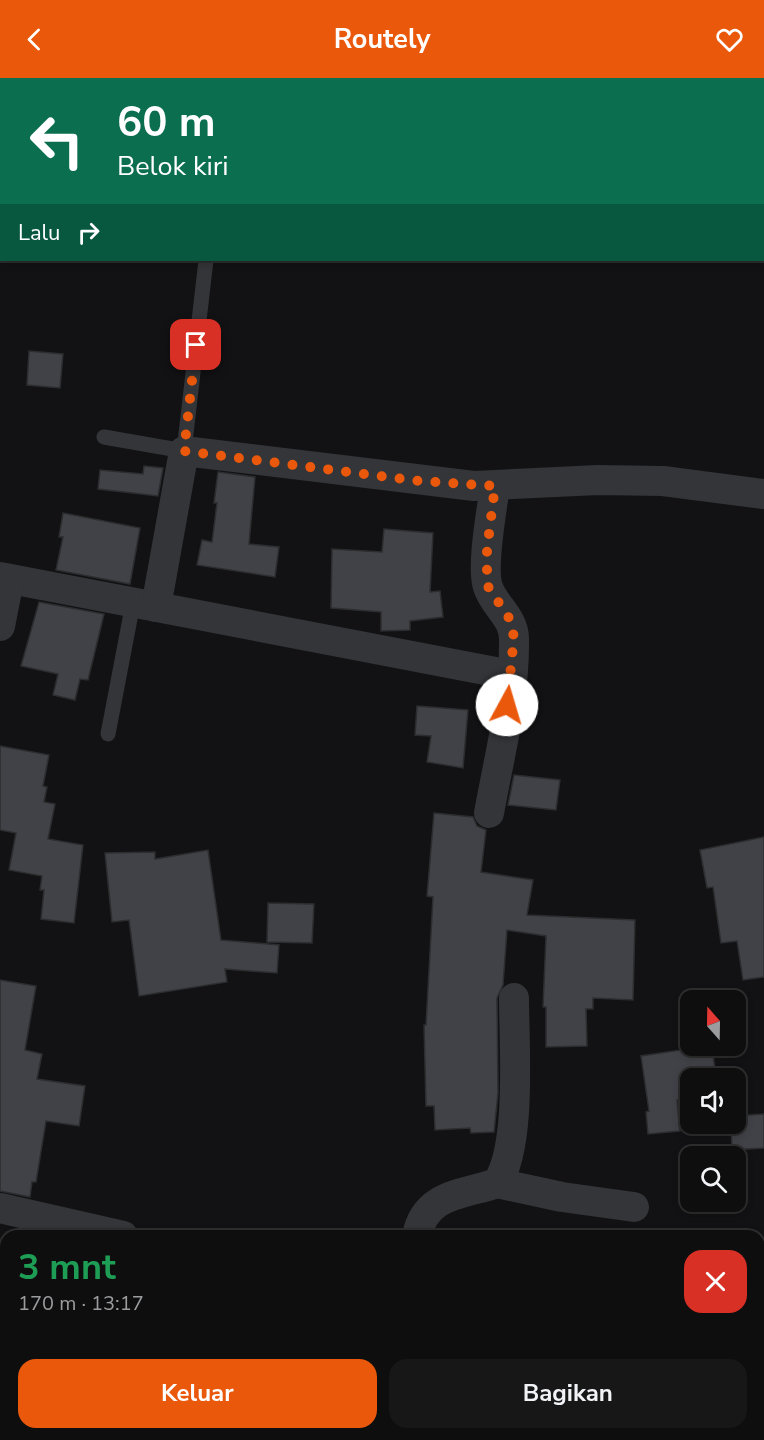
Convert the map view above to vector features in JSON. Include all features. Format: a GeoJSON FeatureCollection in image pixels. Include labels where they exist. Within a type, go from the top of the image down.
{"type":"FeatureCollection","features":[{"type":"Feature","properties":{"kind":"street"},"geometry":{"type":"LineString","coordinates":[[145,605],[184,451],[419,481],[495,486],[598,480],[663,481],[764,494]]}},
{"type":"Feature","properties":{"kind":"street"},"geometry":{"type":"LineString","coordinates":[[489,813],[511,675],[514,637],[509,618],[487,585],[487,550],[495,486]]}},
{"type":"Feature","properties":{"kind":"street"},"geometry":{"type":"LineString","coordinates":[[0,626],[5,578],[511,675]]}},
{"type":"Feature","properties":{"kind":"street"},"geometry":{"type":"LineString","coordinates":[[497,1183],[506,1170],[511,1138],[514,998]]}},
{"type":"Feature","properties":{"kind":"street"},"geometry":{"type":"LineString","coordinates":[[419,1230],[425,1213],[435,1204],[451,1196],[497,1183],[583,1201],[634,1207]]}},
{"type":"Feature","properties":{"kind":"street"},"geometry":{"type":"LineString","coordinates":[[0,1208],[97,1230]]}},
{"type":"Feature","properties":{"kind":"lane"},"geometry":{"type":"LineString","coordinates":[[104,437],[184,451],[206,261]]}},
{"type":"Feature","properties":{"kind":"lane"},"geometry":{"type":"LineString","coordinates":[[108,734],[145,605]]}},
{"type":"Feature","properties":{"kind":"building"},"geometry":{"type":"Polygon","coordinates":[[[29,351],[63,354],[60,388],[27,385],[29,351]]]}},
{"type":"Feature","properties":{"kind":"building"},"geometry":{"type":"Polygon","coordinates":[[[144,466],[163,468],[158,496],[98,489],[100,470],[143,474],[144,466]]]}},
{"type":"Feature","properties":{"kind":"building"},"geometry":{"type":"Polygon","coordinates":[[[218,472],[255,477],[249,544],[279,547],[275,577],[197,565],[202,540],[212,542],[218,472]]]}},
{"type":"Feature","properties":{"kind":"building"},"geometry":{"type":"Polygon","coordinates":[[[63,513],[140,528],[130,584],[56,570],[63,537],[59,537],[63,513]]]}},
{"type":"Feature","properties":{"kind":"building"},"geometry":{"type":"Polygon","coordinates":[[[384,529],[433,533],[430,592],[440,591],[443,617],[410,621],[410,630],[381,631],[381,612],[331,608],[332,549],[382,552],[384,529]]]}},
{"type":"Feature","properties":{"kind":"building"},"geometry":{"type":"Polygon","coordinates":[[[39,602],[104,614],[88,680],[80,679],[75,700],[53,695],[58,674],[21,666],[39,602]]]}},
{"type":"Feature","properties":{"kind":"building"},"geometry":{"type":"Polygon","coordinates":[[[417,706],[468,710],[463,768],[427,762],[431,736],[415,735],[417,706]]]}},
{"type":"Feature","properties":{"kind":"building"},"geometry":{"type":"Polygon","coordinates":[[[0,746],[49,755],[43,786],[47,787],[44,802],[55,804],[48,839],[83,845],[74,923],[41,919],[44,890],[40,890],[42,876],[9,870],[16,833],[0,830],[0,746]]]}},
{"type":"Feature","properties":{"kind":"building"},"geometry":{"type":"Polygon","coordinates":[[[514,775],[560,780],[556,810],[508,805],[514,775]]]}},
{"type":"Feature","properties":{"kind":"building"},"geometry":{"type":"Polygon","coordinates":[[[434,813],[473,817],[477,826],[486,830],[481,872],[533,880],[527,915],[635,920],[633,1000],[593,998],[593,1009],[586,1009],[587,1046],[546,1047],[546,1007],[543,1007],[546,936],[507,930],[503,985],[497,998],[498,1093],[494,1132],[471,1133],[470,1128],[435,1130],[434,1106],[426,1106],[424,1025],[426,1025],[433,897],[427,896],[434,813]]]}},
{"type":"Feature","properties":{"kind":"building"},"geometry":{"type":"Polygon","coordinates":[[[764,837],[764,977],[743,980],[737,941],[721,943],[713,887],[707,888],[700,850],[764,837]]]}},
{"type":"Feature","properties":{"kind":"building"},"geometry":{"type":"Polygon","coordinates":[[[208,850],[221,940],[279,945],[277,973],[225,969],[227,982],[139,996],[129,920],[112,922],[105,853],[155,852],[155,859],[208,850]]]}},
{"type":"Feature","properties":{"kind":"building"},"geometry":{"type":"Polygon","coordinates":[[[268,903],[314,904],[312,943],[267,942],[268,903]]]}},
{"type":"Feature","properties":{"kind":"building"},"geometry":{"type":"Polygon","coordinates":[[[0,980],[36,986],[25,1050],[42,1054],[37,1079],[85,1086],[79,1126],[46,1121],[36,1182],[32,1182],[30,1197],[0,1191],[0,980]]]}},
{"type":"Feature","properties":{"kind":"building"},"geometry":{"type":"Polygon","coordinates":[[[680,1050],[680,1056],[713,1056],[715,1068],[680,1068],[680,1100],[677,1100],[680,1131],[648,1134],[646,1112],[649,1111],[641,1056],[680,1050]]]}},
{"type":"Feature","properties":{"kind":"building"},"geometry":{"type":"Polygon","coordinates":[[[764,1114],[764,1148],[746,1149],[746,1146],[732,1146],[731,1134],[746,1134],[746,1115],[764,1114]]]}},
{"type":"Feature","properties":{"kind":"route"},"geometry":{"type":"LineString","coordinates":[[196,345],[184,451],[419,481],[495,486],[487,550],[487,585],[496,602],[509,618],[514,637],[507,705]]}}]}
